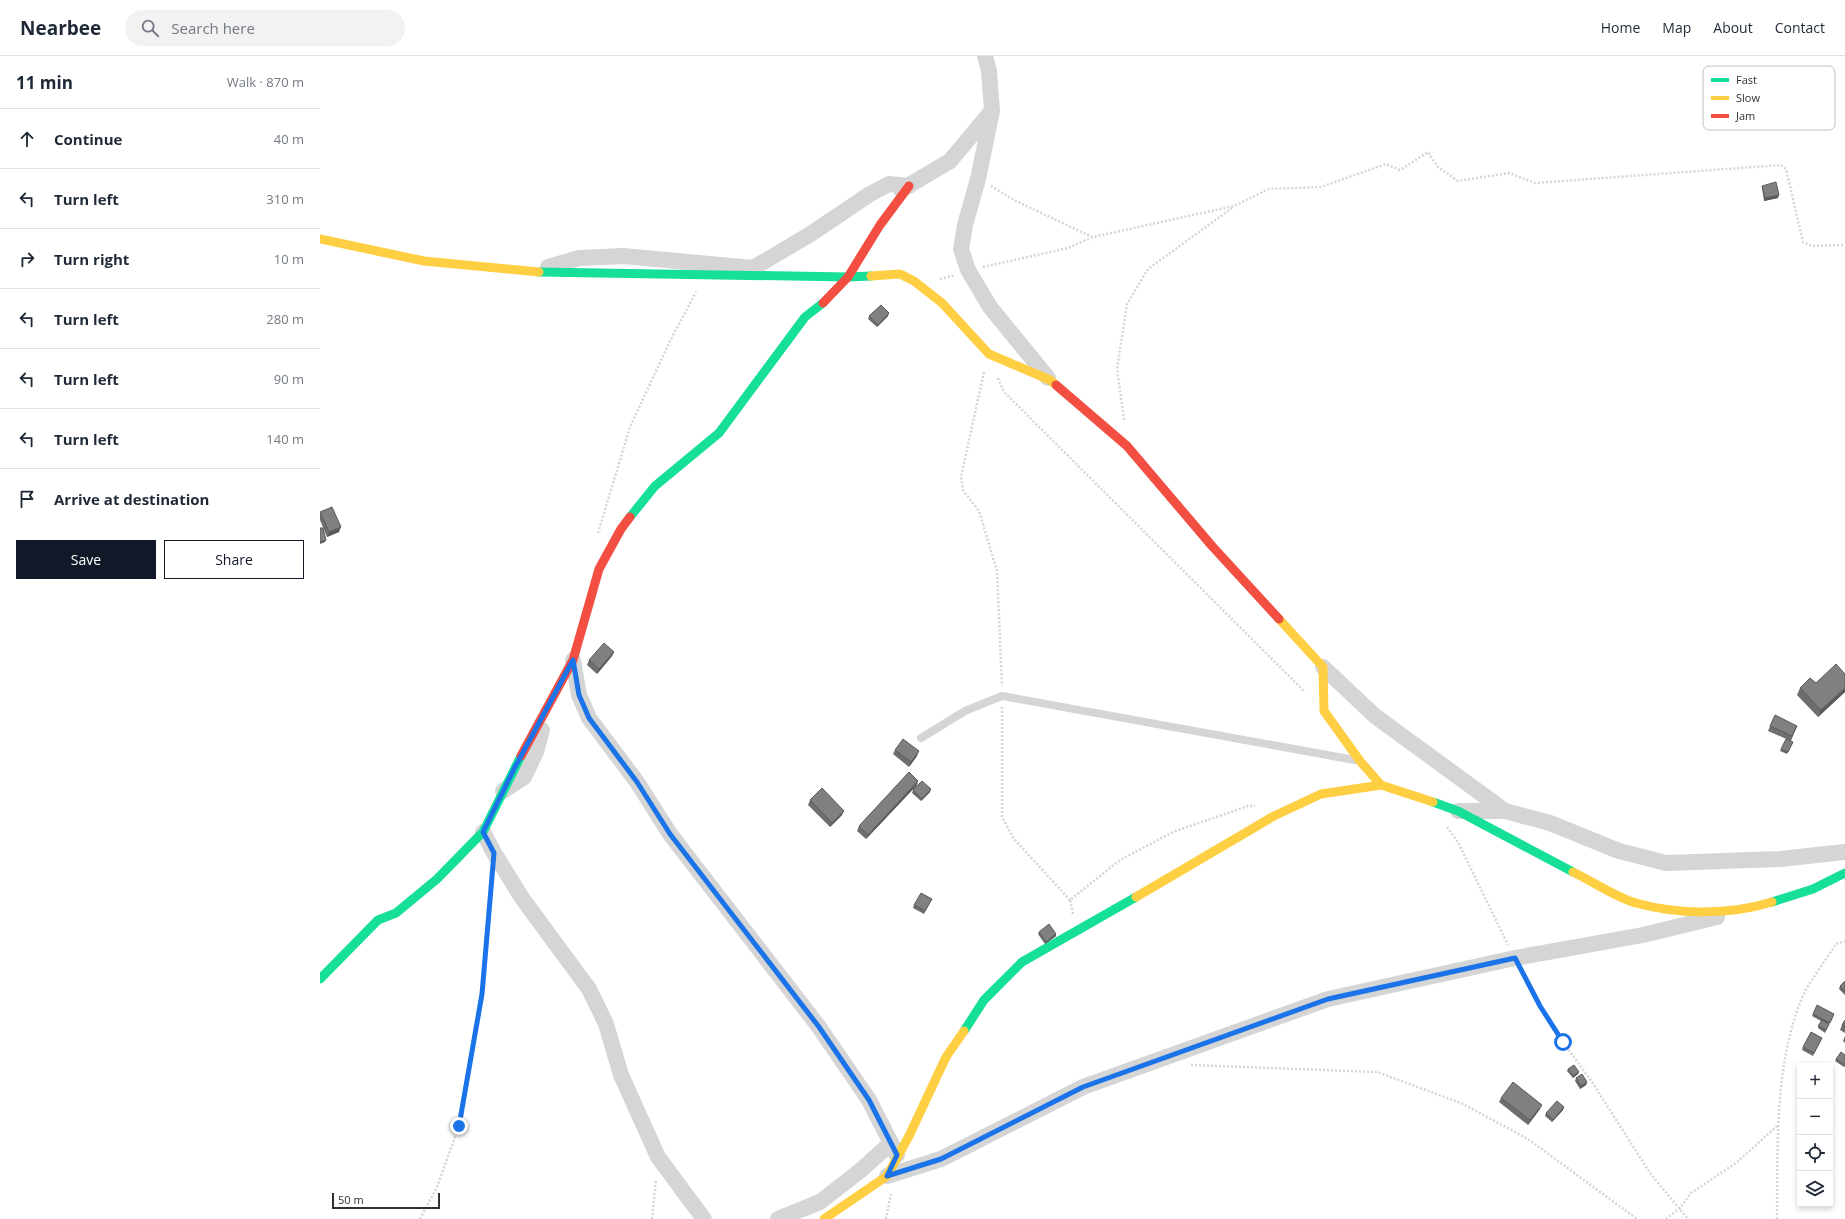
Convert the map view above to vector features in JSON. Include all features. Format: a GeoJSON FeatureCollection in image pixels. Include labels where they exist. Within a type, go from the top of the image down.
{"type":"FeatureCollection","features":[{"type":"Feature","properties":{"kind":"street"},"geometry":{"type":"LineString","coordinates":[[985,56],[989,70],[992,111],[961,249],[968,270],[990,308],[1050,380],[1127,446],[1212,546],[1323,666],[1375,716],[1505,811]]}},
{"type":"Feature","properties":{"kind":"street"},"geometry":{"type":"LineString","coordinates":[[320,979],[330,971],[378,920],[396,913],[437,879],[483,832],[503,791],[524,777],[536,752],[551,700],[573,660],[599,569],[622,529],[655,486],[719,433],[768,369],[805,317],[825,301],[848,277],[880,225],[909,186],[950,161],[992,111]]}},
{"type":"Feature","properties":{"kind":"street"},"geometry":{"type":"LineString","coordinates":[[320,239],[424,261],[531,272],[708,274],[748,271],[809,235],[870,194],[889,184],[909,186]]}},
{"type":"Feature","properties":{"kind":"street"},"geometry":{"type":"LineString","coordinates":[[531,272],[579,258],[623,256],[748,271],[848,277],[900,274],[914,281],[942,302],[989,354],[1050,380]]}},
{"type":"Feature","properties":{"kind":"street"},"geometry":{"type":"LineString","coordinates":[[573,660],[579,695],[589,718],[637,782],[670,834],[819,1027],[869,1100],[894,1149],[887,1176]]}},
{"type":"Feature","properties":{"kind":"street"},"geometry":{"type":"LineString","coordinates":[[1323,666],[1324,711],[1360,761],[1381,785]]}},
{"type":"Feature","properties":{"kind":"street"},"geometry":{"type":"LineString","coordinates":[[778,1219],[820,1202],[861,1170],[894,1149],[909,1136],[946,1057],[984,1000],[1022,962],[1194,866],[1280,813],[1321,794],[1381,785],[1458,811],[1544,858],[1635,903],[1684,912],[1750,909]]}},
{"type":"Feature","properties":{"kind":"street"},"geometry":{"type":"LineString","coordinates":[[1458,811],[1505,811],[1550,823],[1619,851],[1666,863],[1780,859],[1845,852]]}},
{"type":"Feature","properties":{"kind":"street"},"geometry":{"type":"LineString","coordinates":[[483,832],[494,853],[522,898],[589,989],[606,1024],[621,1075],[658,1157],[704,1219]]}},
{"type":"Feature","properties":{"kind":"street"},"geometry":{"type":"LineString","coordinates":[[824,1219],[887,1176],[941,1159],[1083,1087],[1328,999],[1515,958],[1643,935],[1750,909],[1813,889],[1845,873]]}},
{"type":"Feature","properties":{"kind":"lane"},"geometry":{"type":"LineString","coordinates":[[921,738],[965,711],[1002,696],[1360,761]]}},
{"type":"Feature","properties":{"kind":"path"},"geometry":{"type":"LineString","coordinates":[[1124,423],[1117,369],[1126,304],[1148,268],[1234,206],[1269,189],[1321,187],[1386,164],[1400,170],[1428,152],[1438,167],[1458,181],[1509,172],[1535,183],[1781,165],[1786,169],[1803,242],[1812,246],[1845,245]]}},
{"type":"Feature","properties":{"kind":"path"},"geometry":{"type":"LineString","coordinates":[[978,178],[1014,200],[1093,237]]}},
{"type":"Feature","properties":{"kind":"path"},"geometry":{"type":"LineString","coordinates":[[914,281],[937,280],[968,270],[1068,248],[1093,237],[1234,206]]}},
{"type":"Feature","properties":{"kind":"path"},"geometry":{"type":"LineString","coordinates":[[597,536],[630,427],[671,339],[694,294],[708,274]]}},
{"type":"Feature","properties":{"kind":"path"},"geometry":{"type":"LineString","coordinates":[[989,354],[1004,392],[1307,694]]}},
{"type":"Feature","properties":{"kind":"path"},"geometry":{"type":"LineString","coordinates":[[989,354],[961,477],[963,490],[979,511],[997,571],[1002,696],[1002,817],[1014,839],[1070,900],[1077,932]]}},
{"type":"Feature","properties":{"kind":"path"},"geometry":{"type":"LineString","coordinates":[[1070,900],[1120,860],[1173,832],[1248,806],[1263,806]]}},
{"type":"Feature","properties":{"kind":"path"},"geometry":{"type":"LineString","coordinates":[[1445,822],[1458,842],[1540,1006],[1563,1042],[1592,1082],[1650,1173],[1688,1219]]}},
{"type":"Feature","properties":{"kind":"path"},"geometry":{"type":"LineString","coordinates":[[420,1219],[437,1187],[459,1126],[482,994],[492,876]]}},
{"type":"Feature","properties":{"kind":"path"},"geometry":{"type":"LineString","coordinates":[[1777,1219],[1778,1126],[1788,1040],[1802,998],[1836,944],[1845,941]]}},
{"type":"Feature","properties":{"kind":"path"},"geometry":{"type":"LineString","coordinates":[[1186,1065],[1377,1072],[1461,1103],[1528,1139],[1637,1219]]}},
{"type":"Feature","properties":{"kind":"path"},"geometry":{"type":"LineString","coordinates":[[1666,1219],[1680,1208],[1691,1193],[1736,1163],[1778,1126]]}},
{"type":"Feature","properties":{"kind":"path"},"geometry":{"type":"LineString","coordinates":[[652,1219],[658,1157]]}},
{"type":"Feature","properties":{"kind":"building"},"geometry":{"type":"Polygon","coordinates":[[[1776,182],[1779,195],[1765,198],[1762,186],[1776,182]]]}},
{"type":"Feature","properties":{"kind":"building"},"geometry":{"type":"Polygon","coordinates":[[[881,305],[889,313],[878,325],[869,316],[881,305]]]}},
{"type":"Feature","properties":{"kind":"building"},"geometry":{"type":"Polygon","coordinates":[[[332,507],[341,527],[329,532],[320,512],[332,507]]]}},
{"type":"Feature","properties":{"kind":"building"},"geometry":{"type":"Polygon","coordinates":[[[320,528],[323,528],[326,540],[320,542],[320,528]]]}},
{"type":"Feature","properties":{"kind":"building"},"geometry":{"type":"Polygon","coordinates":[[[604,643],[614,652],[599,669],[589,660],[604,643]]]}},
{"type":"Feature","properties":{"kind":"building"},"geometry":{"type":"Polygon","coordinates":[[[1836,664],[1845,674],[1845,688],[1821,710],[1800,688],[1810,678],[1816,683],[1836,664]]]}},
{"type":"Feature","properties":{"kind":"building"},"geometry":{"type":"Polygon","coordinates":[[[1775,715],[1797,726],[1792,736],[1770,726],[1775,715]]]}},
{"type":"Feature","properties":{"kind":"building"},"geometry":{"type":"Polygon","coordinates":[[[903,739],[919,751],[911,762],[895,750],[903,739]]]}},
{"type":"Feature","properties":{"kind":"building"},"geometry":{"type":"Polygon","coordinates":[[[1786,739],[1793,742],[1788,752],[1781,749],[1786,739]]]}},
{"type":"Feature","properties":{"kind":"building"},"geometry":{"type":"Polygon","coordinates":[[[909,772],[918,781],[868,835],[859,826],[909,772]]]}},
{"type":"Feature","properties":{"kind":"building"},"geometry":{"type":"Polygon","coordinates":[[[922,781],[931,789],[922,799],[913,790],[922,781]]]}},
{"type":"Feature","properties":{"kind":"building"},"geometry":{"type":"Polygon","coordinates":[[[822,788],[844,811],[832,823],[810,800],[822,788]]]}},
{"type":"Feature","properties":{"kind":"building"},"geometry":{"type":"Polygon","coordinates":[[[921,893],[932,899],[925,911],[914,905],[921,893]]]}},
{"type":"Feature","properties":{"kind":"building"},"geometry":{"type":"Polygon","coordinates":[[[1049,924],[1056,934],[1046,942],[1039,932],[1049,924]]]}},
{"type":"Feature","properties":{"kind":"building"},"geometry":{"type":"Polygon","coordinates":[[[1845,981],[1845,992],[1840,986],[1845,981]]]}},
{"type":"Feature","properties":{"kind":"building"},"geometry":{"type":"Polygon","coordinates":[[[1817,1005],[1834,1014],[1830,1023],[1813,1014],[1817,1005]]]}},
{"type":"Feature","properties":{"kind":"building"},"geometry":{"type":"Polygon","coordinates":[[[1822,1020],[1829,1024],[1826,1030],[1818,1026],[1822,1020]]]}},
{"type":"Feature","properties":{"kind":"building"},"geometry":{"type":"Polygon","coordinates":[[[1845,1020],[1845,1027],[1842,1025],[1845,1020]]]}},
{"type":"Feature","properties":{"kind":"building"},"geometry":{"type":"Polygon","coordinates":[[[1811,1032],[1822,1038],[1814,1053],[1803,1047],[1811,1032]]]}},
{"type":"Feature","properties":{"kind":"building"},"geometry":{"type":"Polygon","coordinates":[[[1841,1052],[1845,1055],[1845,1065],[1836,1059],[1841,1052]]]}},
{"type":"Feature","properties":{"kind":"building"},"geometry":{"type":"Polygon","coordinates":[[[1574,1065],[1579,1072],[1573,1076],[1568,1069],[1574,1065]]]}},
{"type":"Feature","properties":{"kind":"building"},"geometry":{"type":"Polygon","coordinates":[[[1582,1074],[1587,1082],[1581,1086],[1576,1078],[1582,1074]]]}},
{"type":"Feature","properties":{"kind":"building"},"geometry":{"type":"Polygon","coordinates":[[[1513,1082],[1542,1105],[1530,1120],[1501,1098],[1513,1082]]]}},
{"type":"Feature","properties":{"kind":"building"},"geometry":{"type":"Polygon","coordinates":[[[1557,1101],[1564,1107],[1553,1120],[1546,1113],[1557,1101]]]}},
{"type":"Feature","properties":{"kind":"traffic: fast"},"geometry":{"type":"LineString","coordinates":[[539,272],[848,277],[871,276]]}},
{"type":"Feature","properties":{"kind":"traffic: fast"},"geometry":{"type":"LineString","coordinates":[[630,517],[655,486],[719,433],[805,317],[823,303]]}},
{"type":"Feature","properties":{"kind":"traffic: fast"},"geometry":{"type":"LineString","coordinates":[[320,979],[378,920],[396,913],[437,879],[483,832],[521,756]]}},
{"type":"Feature","properties":{"kind":"traffic: fast"},"geometry":{"type":"LineString","coordinates":[[1433,802],[1458,811],[1573,872]]}},
{"type":"Feature","properties":{"kind":"traffic: fast"},"geometry":{"type":"LineString","coordinates":[[1772,902],[1813,889],[1845,873]]}},
{"type":"Feature","properties":{"kind":"traffic: fast"},"geometry":{"type":"LineString","coordinates":[[964,1031],[984,1000],[1022,962],[1136,897]]}},
{"type":"Feature","properties":{"kind":"traffic: slow"},"geometry":{"type":"LineString","coordinates":[[320,239],[424,261],[539,272]]}},
{"type":"Feature","properties":{"kind":"traffic: slow"},"geometry":{"type":"LineString","coordinates":[[871,276],[900,274],[914,281],[942,303],[989,354],[1050,380],[1056,385]]}},
{"type":"Feature","properties":{"kind":"traffic: slow"},"geometry":{"type":"LineString","coordinates":[[1279,619],[1323,667],[1324,711],[1360,761],[1381,785]]}},
{"type":"Feature","properties":{"kind":"traffic: slow"},"geometry":{"type":"LineString","coordinates":[[1136,897],[1274,816],[1321,794],[1381,785],[1433,802]]}},
{"type":"Feature","properties":{"kind":"traffic: slow"},"geometry":{"type":"LineString","coordinates":[[1573,872],[1629,901],[1669,910],[1704,912],[1722,911],[1772,902]]}},
{"type":"Feature","properties":{"kind":"traffic: slow"},"geometry":{"type":"LineString","coordinates":[[824,1219],[887,1176],[909,1136],[946,1057],[964,1031]]}},
{"type":"Feature","properties":{"kind":"traffic: jam"},"geometry":{"type":"LineString","coordinates":[[823,303],[848,277],[880,225],[909,186]]}},
{"type":"Feature","properties":{"kind":"traffic: jam"},"geometry":{"type":"LineString","coordinates":[[1056,385],[1127,446],[1212,546],[1279,619]]}},
{"type":"Feature","properties":{"kind":"traffic: jam"},"geometry":{"type":"LineString","coordinates":[[521,756],[573,660],[599,569],[621,529],[630,517]]}},
{"type":"Feature","properties":{"kind":"route"},"geometry":{"type":"LineString","coordinates":[[459,1126],[482,994],[494,853],[483,832],[514,769],[573,660],[579,695],[589,718],[637,782],[670,834],[819,1027],[869,1100],[897,1155],[887,1176],[941,1159],[1083,1087],[1328,999],[1515,958],[1540,1006],[1563,1042]]}}]}
